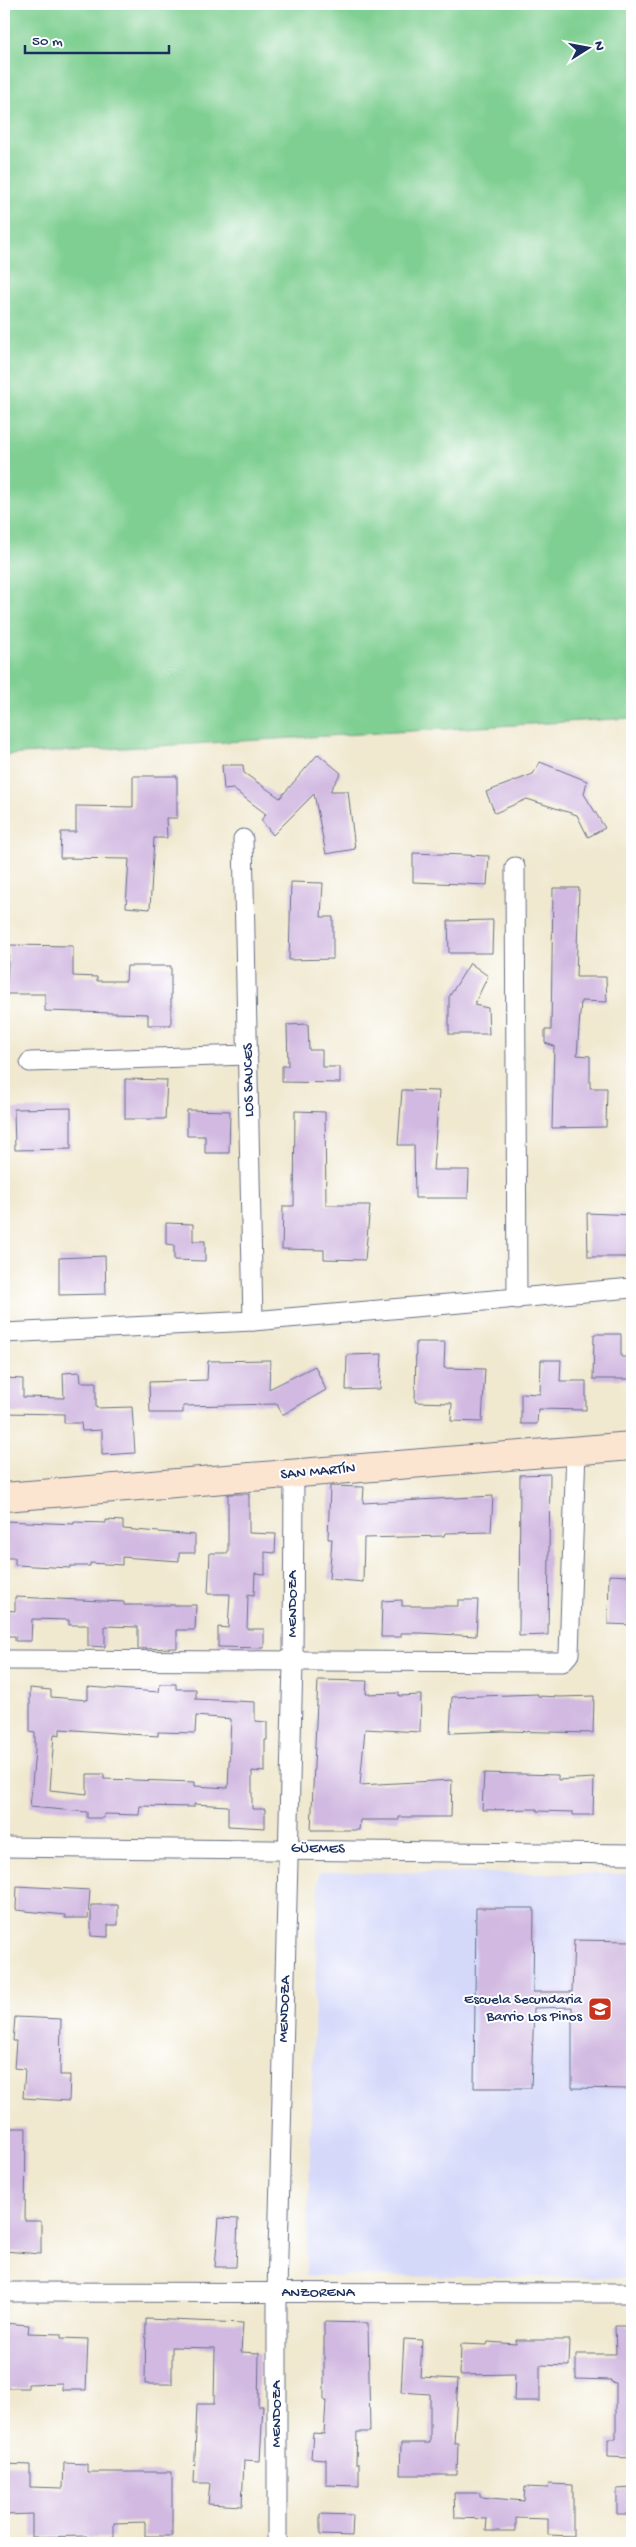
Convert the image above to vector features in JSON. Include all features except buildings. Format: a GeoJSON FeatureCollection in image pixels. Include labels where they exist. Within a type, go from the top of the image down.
{"type":"FeatureCollection","features":[{"type":"Feature","properties":{"kind":"street","name":"LOS SAUCES"},"geometry":{"type":"LineString","coordinates":[[243,839],[253,1321]]}},
{"type":"Feature","properties":{"kind":"street"},"geometry":{"type":"LineString","coordinates":[[515,866],[517,1299]]}},
{"type":"Feature","properties":{"kind":"street"},"geometry":{"type":"LineString","coordinates":[[30,1062],[248,1055]]}},
{"type":"Feature","properties":{"kind":"street"},"geometry":{"type":"LineString","coordinates":[[4,1333],[253,1321],[632,1288]]}},
{"type":"Feature","properties":{"kind":"street","name":"SAN MARTÍN"},"geometry":{"type":"LineString","coordinates":[[4,1497],[632,1446]]}},
{"type":"Feature","properties":{"kind":"street"},"geometry":{"type":"LineString","coordinates":[[4,1660],[293,1663],[562,1662],[569,1654],[576,1450]]}},
{"type":"Feature","properties":{"kind":"street","name":"MENDOZA"},"geometry":{"type":"LineString","coordinates":[[277,2543],[277,2293],[293,1663],[294,1474]]}},
{"type":"Feature","properties":{"kind":"street","name":"GÜEMES"},"geometry":{"type":"LineString","coordinates":[[4,1847],[632,1854]]}},
{"type":"Feature","properties":{"kind":"street","name":"ANZORENA"},"geometry":{"type":"LineString","coordinates":[[4,2292],[632,2293]]}},
{"type":"Feature","properties":{"kind":"shaded area"},"geometry":{"type":"Polygon","coordinates":[[[319,1872],[632,1874],[632,2278],[306,2276],[319,1872]]]}},
{"type":"Feature","properties":{"kind":"green space"},"geometry":{"type":"Polygon","coordinates":[[[4,4],[632,4],[632,718],[4,755],[4,4]]]}},
{"type":"Feature","properties":{"kind":"place","name":"Escuela Secundaria Barrio Los Pinos"},"geometry":{"type":"Point","coordinates":[600,2009]}}]}
